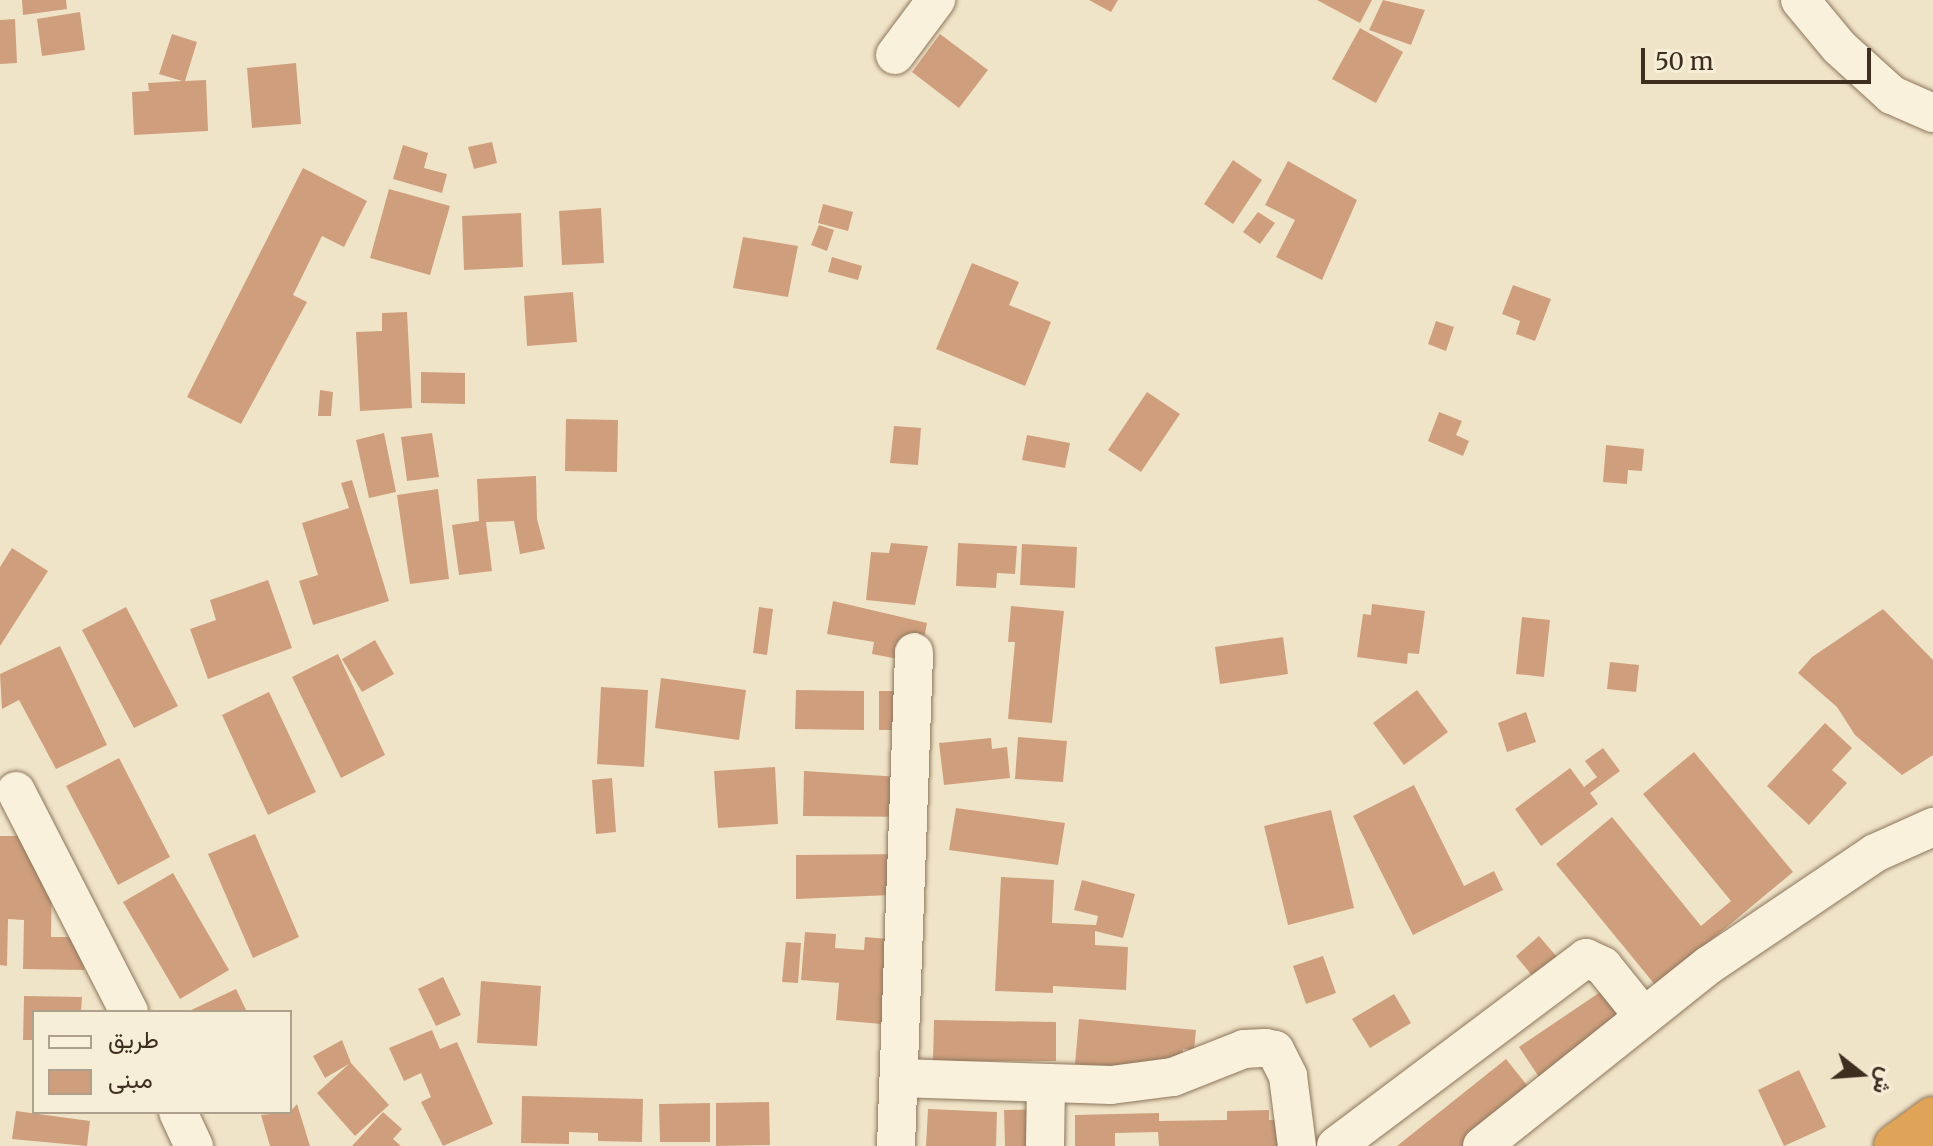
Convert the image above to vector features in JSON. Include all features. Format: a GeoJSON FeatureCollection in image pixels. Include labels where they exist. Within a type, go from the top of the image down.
{"type":"FeatureCollection","features":[{"type":"Feature","properties":{"kind":"highway"},"geometry":{"type":"LineString","coordinates":[[1896,1146],[1933,1119]]}},
{"type":"Feature","properties":{"kind":"street"},"geometry":{"type":"LineString","coordinates":[[895,55],[936,0]]}},
{"type":"Feature","properties":{"kind":"street"},"geometry":{"type":"LineString","coordinates":[[1800,0],[1839,47],[1892,95],[1933,113]]}},
{"type":"Feature","properties":{"kind":"street"},"geometry":{"type":"LineString","coordinates":[[896,1146],[914,652]]}},
{"type":"Feature","properties":{"kind":"street"},"geometry":{"type":"LineString","coordinates":[[16,791],[128,1010]]}},
{"type":"Feature","properties":{"kind":"street"},"geometry":{"type":"LineString","coordinates":[[1482,1146],[1644,1017],[1825,884],[1875,853],[1933,827]]}},
{"type":"Feature","properties":{"kind":"street"},"geometry":{"type":"LineString","coordinates":[[1336,1146],[1586,958],[1603,966],[1644,1017]]}},
{"type":"Feature","properties":{"kind":"street"},"geometry":{"type":"LineString","coordinates":[[899,1078],[1111,1085],[1173,1077],[1244,1049],[1265,1048],[1275,1050],[1288,1076],[1297,1146]]}},
{"type":"Feature","properties":{"kind":"street"},"geometry":{"type":"LineString","coordinates":[[1045,1146],[1046,1083]]}},
{"type":"Feature","properties":{"kind":"street"},"geometry":{"type":"LineString","coordinates":[[179,1114],[194,1146]]}},
{"type":"Feature","properties":{"kind":"building"},"geometry":{"type":"Polygon","coordinates":[[[22,0],[66,0],[67,9],[23,15],[22,0]]]}},
{"type":"Feature","properties":{"kind":"building"},"geometry":{"type":"Polygon","coordinates":[[[1089,0],[1118,0],[1111,12],[1089,0]]]}},
{"type":"Feature","properties":{"kind":"building"},"geometry":{"type":"Polygon","coordinates":[[[1317,0],[1372,0],[1360,23],[1317,0]]]}},
{"type":"Feature","properties":{"kind":"building"},"geometry":{"type":"Polygon","coordinates":[[[1383,0],[1425,10],[1411,45],[1369,30],[1383,0]]]}},
{"type":"Feature","properties":{"kind":"building"},"geometry":{"type":"Polygon","coordinates":[[[80,12],[85,50],[42,56],[37,19],[80,12]]]}},
{"type":"Feature","properties":{"kind":"building"},"geometry":{"type":"Polygon","coordinates":[[[15,19],[17,63],[0,64],[0,20],[15,19]]]}},
{"type":"Feature","properties":{"kind":"building"},"geometry":{"type":"Polygon","coordinates":[[[1360,28],[1403,52],[1376,103],[1332,79],[1360,28]]]}},
{"type":"Feature","properties":{"kind":"building"},"geometry":{"type":"Polygon","coordinates":[[[172,34],[197,42],[185,81],[206,80],[208,131],[134,135],[132,92],[149,91],[148,83],[182,81],[159,74],[172,34]]]}},
{"type":"Feature","properties":{"kind":"building"},"geometry":{"type":"Polygon","coordinates":[[[940,34],[988,70],[959,108],[912,72],[940,34]]]}},
{"type":"Feature","properties":{"kind":"building"},"geometry":{"type":"Polygon","coordinates":[[[296,63],[301,124],[252,128],[247,68],[296,63]]]}},
{"type":"Feature","properties":{"kind":"building"},"geometry":{"type":"Polygon","coordinates":[[[492,142],[497,163],[474,169],[468,147],[492,142]]]}},
{"type":"Feature","properties":{"kind":"building"},"geometry":{"type":"Polygon","coordinates":[[[403,145],[428,153],[424,168],[447,174],[442,193],[393,179],[403,145]]]}},
{"type":"Feature","properties":{"kind":"building"},"geometry":{"type":"Polygon","coordinates":[[[1233,160],[1262,180],[1233,224],[1204,204],[1233,160]]]}},
{"type":"Feature","properties":{"kind":"building"},"geometry":{"type":"Polygon","coordinates":[[[1288,161],[1357,200],[1322,280],[1276,257],[1295,220],[1265,205],[1288,161]]]}},
{"type":"Feature","properties":{"kind":"building"},"geometry":{"type":"Polygon","coordinates":[[[303,168],[367,201],[344,247],[322,236],[293,295],[307,302],[241,424],[187,397],[303,168]]]}},
{"type":"Feature","properties":{"kind":"building"},"geometry":{"type":"Polygon","coordinates":[[[389,189],[450,206],[430,275],[370,258],[389,189]]]}},
{"type":"Feature","properties":{"kind":"building"},"geometry":{"type":"Polygon","coordinates":[[[823,204],[853,212],[848,231],[818,223],[823,204]]]}},
{"type":"Feature","properties":{"kind":"building"},"geometry":{"type":"Polygon","coordinates":[[[601,208],[604,263],[562,265],[559,211],[601,208]]]}},
{"type":"Feature","properties":{"kind":"building"},"geometry":{"type":"Polygon","coordinates":[[[1258,212],[1275,223],[1260,244],[1243,232],[1258,212]]]}},
{"type":"Feature","properties":{"kind":"building"},"geometry":{"type":"Polygon","coordinates":[[[521,213],[523,267],[464,270],[462,216],[521,213]]]}},
{"type":"Feature","properties":{"kind":"building"},"geometry":{"type":"Polygon","coordinates":[[[819,225],[834,230],[827,251],[811,245],[819,225]]]}},
{"type":"Feature","properties":{"kind":"building"},"geometry":{"type":"Polygon","coordinates":[[[743,237],[798,246],[788,297],[733,288],[743,237]]]}},
{"type":"Feature","properties":{"kind":"building"},"geometry":{"type":"Polygon","coordinates":[[[832,257],[862,266],[858,280],[828,272],[832,257]]]}},
{"type":"Feature","properties":{"kind":"building"},"geometry":{"type":"Polygon","coordinates":[[[972,263],[1019,282],[1009,305],[1051,322],[1025,386],[936,349],[972,263]]]}},
{"type":"Feature","properties":{"kind":"building"},"geometry":{"type":"Polygon","coordinates":[[[1513,285],[1551,299],[1535,341],[1516,334],[1520,321],[1502,314],[1513,285]]]}},
{"type":"Feature","properties":{"kind":"building"},"geometry":{"type":"Polygon","coordinates":[[[573,292],[577,342],[527,346],[524,296],[573,292]]]}},
{"type":"Feature","properties":{"kind":"building"},"geometry":{"type":"Polygon","coordinates":[[[407,312],[412,408],[360,411],[356,332],[382,331],[382,313],[407,312]]]}},
{"type":"Feature","properties":{"kind":"building"},"geometry":{"type":"Polygon","coordinates":[[[1436,321],[1454,327],[1446,351],[1428,344],[1436,321]]]}},
{"type":"Feature","properties":{"kind":"building"},"geometry":{"type":"Polygon","coordinates":[[[421,372],[465,373],[465,404],[421,403],[421,372]]]}},
{"type":"Feature","properties":{"kind":"building"},"geometry":{"type":"Polygon","coordinates":[[[320,390],[333,392],[331,416],[318,416],[320,390]]]}},
{"type":"Feature","properties":{"kind":"building"},"geometry":{"type":"Polygon","coordinates":[[[1147,392],[1180,414],[1141,472],[1108,450],[1147,392]]]}},
{"type":"Feature","properties":{"kind":"building"},"geometry":{"type":"Polygon","coordinates":[[[1439,412],[1462,421],[1456,435],[1469,441],[1463,456],[1428,441],[1439,412]]]}},
{"type":"Feature","properties":{"kind":"building"},"geometry":{"type":"Polygon","coordinates":[[[566,419],[618,420],[617,472],[565,471],[566,419]]]}},
{"type":"Feature","properties":{"kind":"building"},"geometry":{"type":"Polygon","coordinates":[[[894,426],[921,428],[918,465],[890,463],[894,426]]]}},
{"type":"Feature","properties":{"kind":"building"},"geometry":{"type":"Polygon","coordinates":[[[384,433],[396,492],[369,498],[356,440],[384,433]]]}},
{"type":"Feature","properties":{"kind":"building"},"geometry":{"type":"Polygon","coordinates":[[[432,433],[439,477],[407,481],[401,437],[432,433]]]}},
{"type":"Feature","properties":{"kind":"building"},"geometry":{"type":"Polygon","coordinates":[[[1027,435],[1070,443],[1065,468],[1022,460],[1027,435]]]}},
{"type":"Feature","properties":{"kind":"building"},"geometry":{"type":"Polygon","coordinates":[[[1606,445],[1644,449],[1642,471],[1628,470],[1627,484],[1603,482],[1606,445]]]}},
{"type":"Feature","properties":{"kind":"building"},"geometry":{"type":"Polygon","coordinates":[[[536,476],[537,519],[545,549],[520,554],[514,521],[486,522],[492,571],[459,575],[452,525],[479,521],[477,479],[536,476]]]}},
{"type":"Feature","properties":{"kind":"building"},"geometry":{"type":"Polygon","coordinates":[[[352,480],[389,601],[313,625],[299,581],[318,575],[302,523],[349,508],[341,483],[352,480]]]}},
{"type":"Feature","properties":{"kind":"building"},"geometry":{"type":"Polygon","coordinates":[[[438,489],[449,579],[410,584],[397,495],[438,489]]]}},
{"type":"Feature","properties":{"kind":"building"},"geometry":{"type":"Polygon","coordinates":[[[891,543],[928,546],[915,605],[866,600],[871,552],[889,553],[891,543]]]}},
{"type":"Feature","properties":{"kind":"building"},"geometry":{"type":"Polygon","coordinates":[[[958,543],[1017,546],[1015,574],[997,573],[996,588],[956,586],[958,543]]]}},
{"type":"Feature","properties":{"kind":"building"},"geometry":{"type":"Polygon","coordinates":[[[1022,544],[1077,547],[1075,588],[1020,585],[1022,544]]]}},
{"type":"Feature","properties":{"kind":"building"},"geometry":{"type":"Polygon","coordinates":[[[12,548],[48,571],[0,646],[0,567],[12,548]]]}},
{"type":"Feature","properties":{"kind":"building"},"geometry":{"type":"Polygon","coordinates":[[[268,580],[292,648],[208,679],[190,629],[216,620],[210,600],[268,580]]]}},
{"type":"Feature","properties":{"kind":"building"},"geometry":{"type":"Polygon","coordinates":[[[833,601],[927,623],[919,663],[872,654],[874,642],[827,634],[833,601]]]}},
{"type":"Feature","properties":{"kind":"building"},"geometry":{"type":"Polygon","coordinates":[[[1372,604],[1425,611],[1419,654],[1408,653],[1407,664],[1357,657],[1363,614],[1371,615],[1372,604]]]}},
{"type":"Feature","properties":{"kind":"building"},"geometry":{"type":"Polygon","coordinates":[[[1011,606],[1064,611],[1052,723],[1008,719],[1015,642],[1008,642],[1011,606]]]}},
{"type":"Feature","properties":{"kind":"building"},"geometry":{"type":"Polygon","coordinates":[[[126,607],[178,706],[134,728],[82,630],[126,607]]]}},
{"type":"Feature","properties":{"kind":"building"},"geometry":{"type":"Polygon","coordinates":[[[759,607],[773,609],[767,655],[753,653],[759,607]]]}},
{"type":"Feature","properties":{"kind":"building"},"geometry":{"type":"Polygon","coordinates":[[[1883,609],[1933,660],[1933,755],[1902,775],[1855,735],[1837,707],[1798,673],[1812,657],[1883,609]]]}},
{"type":"Feature","properties":{"kind":"building"},"geometry":{"type":"Polygon","coordinates":[[[1522,617],[1550,620],[1544,677],[1516,674],[1522,617]]]}},
{"type":"Feature","properties":{"kind":"building"},"geometry":{"type":"Polygon","coordinates":[[[1283,637],[1288,674],[1220,684],[1215,647],[1283,637]]]}},
{"type":"Feature","properties":{"kind":"building"},"geometry":{"type":"Polygon","coordinates":[[[375,640],[394,674],[362,692],[342,659],[375,640]]]}},
{"type":"Feature","properties":{"kind":"building"},"geometry":{"type":"Polygon","coordinates":[[[60,646],[107,745],[56,769],[19,700],[2,709],[0,674],[60,646]]]}},
{"type":"Feature","properties":{"kind":"building"},"geometry":{"type":"Polygon","coordinates":[[[338,654],[385,755],[341,778],[292,677],[338,654]]]}},
{"type":"Feature","properties":{"kind":"building"},"geometry":{"type":"Polygon","coordinates":[[[1610,662],[1639,665],[1636,692],[1607,689],[1610,662]]]}},
{"type":"Feature","properties":{"kind":"building"},"geometry":{"type":"Polygon","coordinates":[[[661,678],[746,690],[739,740],[655,728],[661,678]]]}},
{"type":"Feature","properties":{"kind":"building"},"geometry":{"type":"Polygon","coordinates":[[[601,687],[648,690],[644,767],[597,764],[601,687]]]}},
{"type":"Feature","properties":{"kind":"building"},"geometry":{"type":"Polygon","coordinates":[[[796,690],[864,691],[864,730],[795,729],[796,690]]]}},
{"type":"Feature","properties":{"kind":"building"},"geometry":{"type":"Polygon","coordinates":[[[1417,690],[1448,732],[1404,765],[1373,723],[1417,690]]]}},
{"type":"Feature","properties":{"kind":"building"},"geometry":{"type":"Polygon","coordinates":[[[879,691],[920,691],[920,730],[879,730],[879,691]]]}},
{"type":"Feature","properties":{"kind":"building"},"geometry":{"type":"Polygon","coordinates":[[[269,692],[316,792],[268,815],[222,715],[269,692]]]}},
{"type":"Feature","properties":{"kind":"building"},"geometry":{"type":"Polygon","coordinates":[[[1526,712],[1536,742],[1507,752],[1498,723],[1526,712]]]}},
{"type":"Feature","properties":{"kind":"building"},"geometry":{"type":"Polygon","coordinates":[[[1825,723],[1852,748],[1832,770],[1847,783],[1809,825],[1767,786],[1825,723]]]}},
{"type":"Feature","properties":{"kind":"building"},"geometry":{"type":"Polygon","coordinates":[[[1018,737],[1067,741],[1063,782],[1015,779],[1018,737]]]}},
{"type":"Feature","properties":{"kind":"building"},"geometry":{"type":"Polygon","coordinates":[[[991,738],[992,749],[1007,747],[1010,778],[944,785],[939,743],[991,738]]]}},
{"type":"Feature","properties":{"kind":"building"},"geometry":{"type":"Polygon","coordinates":[[[1603,748],[1620,771],[1590,793],[1598,804],[1541,846],[1515,809],[1570,768],[1584,787],[1597,777],[1585,761],[1603,748]]]}},
{"type":"Feature","properties":{"kind":"building"},"geometry":{"type":"Polygon","coordinates":[[[1694,752],[1793,872],[1656,986],[1556,864],[1612,817],[1701,926],[1731,901],[1643,794],[1694,752]]]}},
{"type":"Feature","properties":{"kind":"building"},"geometry":{"type":"Polygon","coordinates":[[[119,758],[170,857],[118,885],[66,786],[119,758]]]}},
{"type":"Feature","properties":{"kind":"building"},"geometry":{"type":"Polygon","coordinates":[[[775,767],[778,824],[718,828],[714,771],[775,767]]]}},
{"type":"Feature","properties":{"kind":"building"},"geometry":{"type":"Polygon","coordinates":[[[804,771],[917,778],[916,817],[803,816],[804,771]]]}},
{"type":"Feature","properties":{"kind":"building"},"geometry":{"type":"Polygon","coordinates":[[[612,778],[616,832],[596,834],[592,780],[612,778]]]}},
{"type":"Feature","properties":{"kind":"building"},"geometry":{"type":"Polygon","coordinates":[[[1414,785],[1464,886],[1494,871],[1503,890],[1413,935],[1353,816],[1414,785]]]}},
{"type":"Feature","properties":{"kind":"building"},"geometry":{"type":"Polygon","coordinates":[[[956,808],[1065,823],[1058,865],[949,850],[956,808]]]}},
{"type":"Feature","properties":{"kind":"building"},"geometry":{"type":"Polygon","coordinates":[[[1331,810],[1354,908],[1288,925],[1264,826],[1331,810]]]}},
{"type":"Feature","properties":{"kind":"building"},"geometry":{"type":"Polygon","coordinates":[[[255,834],[299,937],[253,958],[208,854],[255,834]]]}},
{"type":"Feature","properties":{"kind":"building"},"geometry":{"type":"Polygon","coordinates":[[[0,836],[33,836],[52,869],[51,937],[85,937],[84,970],[23,969],[24,920],[8,919],[7,966],[0,965],[0,836]]]}},
{"type":"Feature","properties":{"kind":"building"},"geometry":{"type":"Polygon","coordinates":[[[915,854],[915,894],[796,899],[796,855],[915,854]]]}},
{"type":"Feature","properties":{"kind":"building"},"geometry":{"type":"Polygon","coordinates":[[[173,873],[229,970],[180,999],[123,902],[173,873]]]}},
{"type":"Feature","properties":{"kind":"building"},"geometry":{"type":"Polygon","coordinates":[[[1001,877],[1054,880],[1052,923],[1096,925],[1098,916],[1074,910],[1082,880],[1135,894],[1123,938],[1095,931],[1095,945],[1128,947],[1126,990],[1053,986],[1053,993],[995,991],[1001,877]]]}},
{"type":"Feature","properties":{"kind":"building"},"geometry":{"type":"Polygon","coordinates":[[[805,932],[836,934],[835,948],[864,950],[865,937],[911,941],[904,1026],[836,1020],[839,983],[801,980],[805,932]]]}},
{"type":"Feature","properties":{"kind":"building"},"geometry":{"type":"Polygon","coordinates":[[[1539,936],[1563,964],[1539,984],[1516,956],[1539,936]]]}},
{"type":"Feature","properties":{"kind":"building"},"geometry":{"type":"Polygon","coordinates":[[[786,942],[801,943],[798,983],[782,982],[786,942]]]}},
{"type":"Feature","properties":{"kind":"building"},"geometry":{"type":"Polygon","coordinates":[[[1323,956],[1336,993],[1306,1004],[1293,966],[1323,956]]]}},
{"type":"Feature","properties":{"kind":"building"},"geometry":{"type":"Polygon","coordinates":[[[443,977],[461,1015],[436,1026],[418,989],[443,977]]]}},
{"type":"Feature","properties":{"kind":"building"},"geometry":{"type":"Polygon","coordinates":[[[481,981],[541,986],[537,1046],[477,1043],[481,981]]]}},
{"type":"Feature","properties":{"kind":"building"},"geometry":{"type":"Polygon","coordinates":[[[1615,982],[1633,1010],[1545,1086],[1519,1047],[1615,982]]]}},
{"type":"Feature","properties":{"kind":"building"},"geometry":{"type":"Polygon","coordinates":[[[236,989],[246,1010],[191,1010],[236,989]]]}},
{"type":"Feature","properties":{"kind":"building"},"geometry":{"type":"Polygon","coordinates":[[[1394,994],[1411,1023],[1370,1048],[1352,1019],[1394,994]]]}},
{"type":"Feature","properties":{"kind":"building"},"geometry":{"type":"Polygon","coordinates":[[[24,996],[82,997],[81,1010],[32,1010],[32,1040],[23,1040],[24,996]]]}},
{"type":"Feature","properties":{"kind":"building"},"geometry":{"type":"Polygon","coordinates":[[[1079,1019],[1196,1030],[1194,1050],[1183,1049],[1180,1073],[1075,1064],[1079,1019]]]}},
{"type":"Feature","properties":{"kind":"building"},"geometry":{"type":"Polygon","coordinates":[[[934,1020],[1056,1022],[1056,1061],[933,1061],[934,1020]]]}},
{"type":"Feature","properties":{"kind":"building"},"geometry":{"type":"Polygon","coordinates":[[[432,1030],[440,1049],[457,1042],[493,1124],[443,1146],[421,1102],[431,1097],[421,1073],[404,1081],[389,1048],[432,1030]]]}},
{"type":"Feature","properties":{"kind":"building"},"geometry":{"type":"Polygon","coordinates":[[[342,1040],[351,1063],[389,1105],[355,1136],[317,1093],[349,1064],[325,1078],[313,1056],[342,1040]]]}},
{"type":"Feature","properties":{"kind":"building"},"geometry":{"type":"Polygon","coordinates":[[[1506,1059],[1534,1094],[1468,1146],[1397,1146],[1506,1059]]]}},
{"type":"Feature","properties":{"kind":"building"},"geometry":{"type":"Polygon","coordinates":[[[1799,1070],[1826,1127],[1784,1146],[1758,1090],[1799,1070]]]}},
{"type":"Feature","properties":{"kind":"building"},"geometry":{"type":"Polygon","coordinates":[[[522,1096],[643,1099],[642,1142],[598,1141],[598,1133],[569,1132],[569,1144],[521,1143],[522,1096]]]}},
{"type":"Feature","properties":{"kind":"building"},"geometry":{"type":"Polygon","coordinates":[[[769,1102],[770,1145],[716,1146],[716,1103],[769,1102]]]}},
{"type":"Feature","properties":{"kind":"building"},"geometry":{"type":"Polygon","coordinates":[[[710,1103],[710,1142],[660,1142],[659,1104],[710,1103]]]}},
{"type":"Feature","properties":{"kind":"building"},"geometry":{"type":"Polygon","coordinates":[[[297,1104],[310,1146],[270,1146],[261,1115],[292,1114],[297,1104]]]}},
{"type":"Feature","properties":{"kind":"building"},"geometry":{"type":"Polygon","coordinates":[[[928,1109],[997,1112],[996,1146],[926,1146],[928,1109]]]}},
{"type":"Feature","properties":{"kind":"building"},"geometry":{"type":"Polygon","coordinates":[[[1054,1109],[1055,1146],[1005,1146],[1004,1110],[1054,1109]]]}},
{"type":"Feature","properties":{"kind":"building"},"geometry":{"type":"Polygon","coordinates":[[[1269,1110],[1269,1120],[1295,1119],[1295,1146],[1159,1146],[1158,1132],[1115,1133],[1115,1146],[1075,1146],[1075,1115],[1159,1113],[1159,1121],[1227,1120],[1227,1111],[1269,1110]]]}},
{"type":"Feature","properties":{"kind":"building"},"geometry":{"type":"Polygon","coordinates":[[[16,1111],[90,1121],[87,1146],[12,1139],[16,1111]]]}},
{"type":"Feature","properties":{"kind":"building"},"geometry":{"type":"Polygon","coordinates":[[[383,1112],[402,1129],[393,1139],[401,1146],[352,1146],[383,1112]]]}}]}
